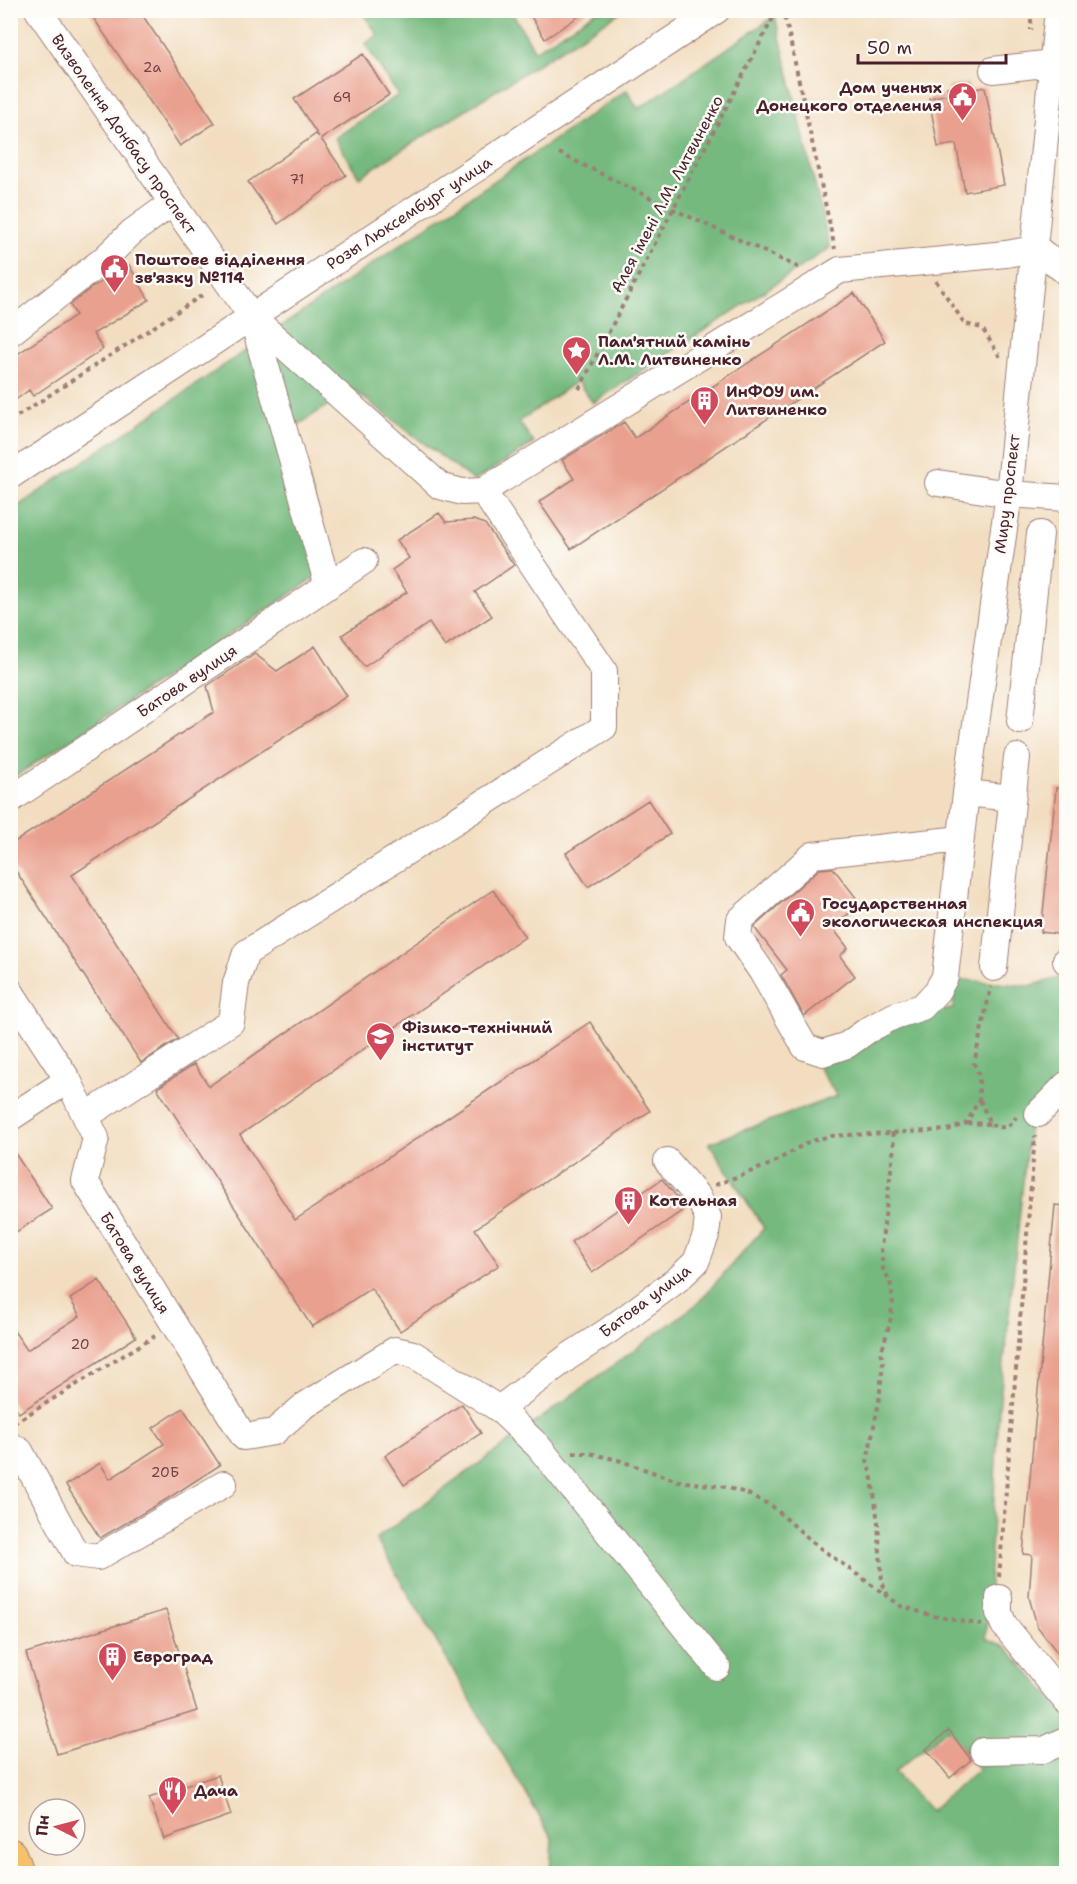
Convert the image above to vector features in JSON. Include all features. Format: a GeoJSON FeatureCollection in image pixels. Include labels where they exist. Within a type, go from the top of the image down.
{"type":"FeatureCollection","features":[{"type":"Feature","properties":{"kind":"main road"},"geometry":{"type":"LineString","coordinates":[[10,1856],[17,1874]]}},
{"type":"Feature","properties":{"kind":"street","name":"Визволення Донбасу проспект"},"geometry":{"type":"LineString","coordinates":[[38,10],[252,317]]}},
{"type":"Feature","properties":{"kind":"street","name":"Розы Люксембург улица"},"geometry":{"type":"LineString","coordinates":[[10,476],[717,10]]}},
{"type":"Feature","properties":{"kind":"street","name":"Миру проспект"},"geometry":{"type":"LineString","coordinates":[[961,839],[813,855],[740,920],[738,937],[762,972],[805,1047],[823,1053],[847,1045],[894,1016],[922,1007],[937,991],[945,977],[961,839],[966,793],[1009,494],[1058,10]]}},
{"type":"Feature","properties":{"kind":"street"},"geometry":{"type":"LineString","coordinates":[[993,70],[1052,63]]}},
{"type":"Feature","properties":{"kind":"street"},"geometry":{"type":"LineString","coordinates":[[10,333],[103,260],[132,232],[172,202]]}},
{"type":"Feature","properties":{"kind":"street"},"geometry":{"type":"LineString","coordinates":[[252,317],[440,486],[462,492],[483,491],[832,275],[1034,249],[1040,251],[1066,272]]}},
{"type":"Feature","properties":{"kind":"street"},"geometry":{"type":"LineString","coordinates":[[252,317],[328,585]]}},
{"type":"Feature","properties":{"kind":"street"},"geometry":{"type":"LineString","coordinates":[[938,483],[1009,494],[1066,498]]}},
{"type":"Feature","properties":{"kind":"street"},"geometry":{"type":"LineString","coordinates":[[86,1116],[231,1022],[236,983],[246,953],[604,727],[604,671],[483,491]]}},
{"type":"Feature","properties":{"kind":"street"},"geometry":{"type":"LineString","coordinates":[[1020,721],[1040,534]]}},
{"type":"Feature","properties":{"kind":"street","name":"Батова вулиця"},"geometry":{"type":"LineString","coordinates":[[10,800],[364,561]]}},
{"type":"Feature","properties":{"kind":"street"},"geometry":{"type":"LineString","coordinates":[[991,618],[1031,622]]}},
{"type":"Feature","properties":{"kind":"street"},"geometry":{"type":"LineString","coordinates":[[994,969],[1017,757]]}},
{"type":"Feature","properties":{"kind":"street"},"geometry":{"type":"LineString","coordinates":[[966,793],[1012,798]]}},
{"type":"Feature","properties":{"kind":"street","name":"Батова вулиця"},"geometry":{"type":"LineString","coordinates":[[10,991],[68,1080],[96,1138],[85,1181],[243,1437],[274,1432],[304,1406],[395,1350],[413,1354],[499,1409]]}},
{"type":"Feature","properties":{"kind":"street"},"geometry":{"type":"LineString","coordinates":[[10,1118],[68,1080]]}},
{"type":"Feature","properties":{"kind":"street"},"geometry":{"type":"LineString","coordinates":[[1029,1112],[1066,1085]]}},
{"type":"Feature","properties":{"kind":"street","name":"Батова улица"},"geometry":{"type":"LineString","coordinates":[[499,1409],[678,1279],[696,1262],[706,1235],[708,1217],[698,1197],[667,1161]]}},
{"type":"Feature","properties":{"kind":"street"},"geometry":{"type":"LineString","coordinates":[[499,1409],[538,1446],[717,1667]]}},
{"type":"Feature","properties":{"kind":"street"},"geometry":{"type":"LineString","coordinates":[[10,1445],[21,1451],[76,1554],[98,1557],[224,1484]]}},
{"type":"Feature","properties":{"kind":"street"},"geometry":{"type":"LineString","coordinates":[[999,1598],[999,1613],[1004,1625],[1066,1701]]}},
{"type":"Feature","properties":{"kind":"street"},"geometry":{"type":"LineString","coordinates":[[983,1752],[1044,1750],[1066,1740]]}},
{"type":"Feature","properties":{"kind":"path","name":"Алея імені Л.М. Литвиненко"},"geometry":{"type":"LineString","coordinates":[[579,389],[778,10]]}},
{"type":"Feature","properties":{"kind":"path"},"geometry":{"type":"LineString","coordinates":[[778,10],[789,30],[832,275]]}},
{"type":"Feature","properties":{"kind":"path"},"geometry":{"type":"LineString","coordinates":[[559,153],[673,209],[832,275]]}},
{"type":"Feature","properties":{"kind":"path"},"geometry":{"type":"LineString","coordinates":[[924,263],[965,324],[982,328],[1020,387]]}},
{"type":"Feature","properties":{"kind":"path"},"geometry":{"type":"LineString","coordinates":[[10,421],[204,294]]}},
{"type":"Feature","properties":{"kind":"path"},"geometry":{"type":"LineString","coordinates":[[990,1124],[979,1099],[979,1075],[974,1063],[987,1011],[994,969]]}},
{"type":"Feature","properties":{"kind":"path"},"geometry":{"type":"LineString","coordinates":[[967,1123],[979,1099]]}},
{"type":"Feature","properties":{"kind":"path"},"geometry":{"type":"LineString","coordinates":[[702,1206],[715,1184],[771,1164],[808,1142],[830,1136],[948,1130],[967,1123],[1007,1127],[1029,1112]]}},
{"type":"Feature","properties":{"kind":"path"},"geometry":{"type":"LineString","coordinates":[[999,1598],[1000,1552],[1029,1112]]}},
{"type":"Feature","properties":{"kind":"path"},"geometry":{"type":"LineString","coordinates":[[889,1598],[882,1582],[878,1523],[867,1461],[879,1401],[883,1362],[881,1353],[890,1323],[892,1300],[890,1281],[883,1269],[881,1248],[894,1146],[892,1132]]}},
{"type":"Feature","properties":{"kind":"path"},"geometry":{"type":"LineString","coordinates":[[10,1425],[174,1324]]}},
{"type":"Feature","properties":{"kind":"path"},"geometry":{"type":"LineString","coordinates":[[538,1446],[566,1454],[588,1453],[678,1481],[746,1493],[772,1506],[816,1545],[901,1606],[933,1616],[977,1624],[1004,1625]]}},
{"type":"Feature","properties":{"kind":"green space"},"geometry":{"type":"Polygon","coordinates":[[[361,11],[511,11],[535,51],[597,11],[622,11],[359,177],[335,138],[398,95],[365,44],[378,35],[361,11]]]}},
{"type":"Feature","properties":{"kind":"green space"},"geometry":{"type":"Polygon","coordinates":[[[775,16],[830,248],[593,403],[577,381],[519,422],[534,443],[474,481],[352,389],[294,428],[333,566],[11,779],[11,511],[627,90],[638,109],[775,16]]]}},
{"type":"Feature","properties":{"kind":"green space"},"geometry":{"type":"Polygon","coordinates":[[[1066,978],[1066,1078],[1030,1116],[999,1409],[986,1638],[1006,1647],[1066,1714],[1066,1873],[550,1873],[552,1838],[376,1539],[697,1304],[764,1228],[709,1143],[837,1096],[818,1067],[848,1046],[912,1014],[953,1009],[955,979],[1029,986],[1066,978]],[[947,1729],[895,1772],[930,1811],[979,1769],[947,1729]]]}},
{"type":"Feature","properties":{"kind":"building"},"geometry":{"type":"Polygon","coordinates":[[[88,10],[139,10],[215,123],[180,146],[88,10]]]}},
{"type":"Feature","properties":{"kind":"building"},"geometry":{"type":"Polygon","coordinates":[[[527,10],[588,10],[545,39],[527,10]]]}},
{"type":"Feature","properties":{"kind":"building"},"geometry":{"type":"Polygon","coordinates":[[[363,54],[389,95],[321,139],[346,175],[278,224],[248,182],[316,134],[319,137],[294,99],[363,54]]]}},
{"type":"Feature","properties":{"kind":"building","name":"Дом ученых Донецкого отделения"},"geometry":{"type":"Polygon","coordinates":[[[968,83],[969,90],[985,87],[1004,185],[965,192],[956,144],[938,147],[929,98],[949,94],[947,87],[968,83]]]}},
{"type":"Feature","properties":{"kind":"building"},"geometry":{"type":"Polygon","coordinates":[[[129,265],[149,300],[93,334],[103,349],[33,396],[29,390],[10,404],[10,359],[76,315],[70,305],[91,288],[129,265]]]}},
{"type":"Feature","properties":{"kind":"building","name":"ИнФОУ им. Литвиненко"},"geometry":{"type":"Polygon","coordinates":[[[854,293],[885,341],[571,549],[539,502],[574,479],[562,460],[624,422],[635,438],[854,293]]]}},
{"type":"Feature","properties":{"kind":"building"},"geometry":{"type":"Polygon","coordinates":[[[439,513],[446,522],[474,520],[485,524],[514,565],[475,592],[492,616],[445,647],[429,623],[364,667],[342,635],[407,592],[392,570],[409,558],[397,540],[439,513]]]}},
{"type":"Feature","properties":{"kind":"building"},"geometry":{"type":"Polygon","coordinates":[[[315,646],[347,696],[72,875],[178,1039],[141,1063],[10,862],[10,845],[214,712],[207,686],[255,654],[277,671],[315,646]]]}},
{"type":"Feature","properties":{"kind":"building"},"geometry":{"type":"Polygon","coordinates":[[[1056,788],[1066,788],[1066,935],[1041,932],[1056,788]]]}},
{"type":"Feature","properties":{"kind":"building"},"geometry":{"type":"Polygon","coordinates":[[[648,800],[670,834],[588,887],[566,853],[648,800]]]}},
{"type":"Feature","properties":{"kind":"building","name":"Государственная экологическая инспекция"},"geometry":{"type":"Polygon","coordinates":[[[833,868],[861,904],[832,927],[848,948],[840,956],[855,976],[804,1016],[781,975],[787,970],[754,927],[819,869],[833,868]]]}},
{"type":"Feature","properties":{"kind":"building"},"geometry":{"type":"Polygon","coordinates":[[[493,890],[525,937],[240,1135],[295,1220],[590,1022],[650,1111],[475,1229],[499,1265],[400,1331],[371,1288],[312,1327],[157,1088],[194,1064],[209,1086],[493,890]]]}},
{"type":"Feature","properties":{"kind":"building"},"geometry":{"type":"Polygon","coordinates":[[[10,1146],[52,1209],[10,1236],[10,1146]]]}},
{"type":"Feature","properties":{"kind":"building","name":"Котельная"},"geometry":{"type":"Polygon","coordinates":[[[662,1179],[686,1208],[592,1273],[571,1242],[662,1179]]]}},
{"type":"Feature","properties":{"kind":"building"},"geometry":{"type":"Polygon","coordinates":[[[1055,1205],[1066,1206],[1066,1526],[1064,1553],[1066,1553],[1066,1664],[1037,1626],[1029,1597],[1032,1555],[1023,1554],[1055,1205]]]}},
{"type":"Feature","properties":{"kind":"building"},"geometry":{"type":"Polygon","coordinates":[[[99,1280],[136,1337],[19,1413],[10,1400],[10,1325],[27,1350],[80,1316],[70,1299],[99,1280]]]}},
{"type":"Feature","properties":{"kind":"building"},"geometry":{"type":"Polygon","coordinates":[[[462,1404],[481,1433],[404,1485],[385,1456],[462,1404]]]}},
{"type":"Feature","properties":{"kind":"building"},"geometry":{"type":"Polygon","coordinates":[[[183,1408],[220,1465],[100,1538],[66,1485],[100,1463],[110,1479],[164,1444],[153,1428],[183,1408]]]}},
{"type":"Feature","properties":{"kind":"building","name":"Евроград"},"geometry":{"type":"Polygon","coordinates":[[[166,1610],[197,1711],[57,1754],[26,1653],[166,1610]]]}},
{"type":"Feature","properties":{"kind":"building"},"geometry":{"type":"Polygon","coordinates":[[[949,1730],[971,1760],[950,1778],[926,1749],[949,1730]]]}},
{"type":"Feature","properties":{"kind":"building"},"geometry":{"type":"Polygon","coordinates":[[[218,1775],[231,1815],[164,1839],[149,1798],[218,1775]]]}},
{"type":"Feature","properties":{"kind":"place","name":"Дом ученых Донецкого отделения"},"geometry":{"type":"Point","coordinates":[963,122]}},
{"type":"Feature","properties":{"kind":"place","name":"Поштове відділення зв'язку №114"},"geometry":{"type":"Point","coordinates":[114,294]}},
{"type":"Feature","properties":{"kind":"place","name":"Пам'ятний камінь Л.М. Литвиненко"},"geometry":{"type":"Point","coordinates":[577,376]}},
{"type":"Feature","properties":{"kind":"place","name":"ИнФОУ им. Литвиненко"},"geometry":{"type":"Point","coordinates":[705,426]}},
{"type":"Feature","properties":{"kind":"place","name":"Государственная экологическая инспекция"},"geometry":{"type":"Point","coordinates":[801,938]}},
{"type":"Feature","properties":{"kind":"place","name":"Фізико-технічний інститут"},"geometry":{"type":"Point","coordinates":[381,1062]}},
{"type":"Feature","properties":{"kind":"place","name":"Котельная"},"geometry":{"type":"Point","coordinates":[628,1226]}},
{"type":"Feature","properties":{"kind":"place","name":"Евроград"},"geometry":{"type":"Point","coordinates":[112,1682]}},
{"type":"Feature","properties":{"kind":"place","name":"Дача"},"geometry":{"type":"Point","coordinates":[173,1816]}}]}
